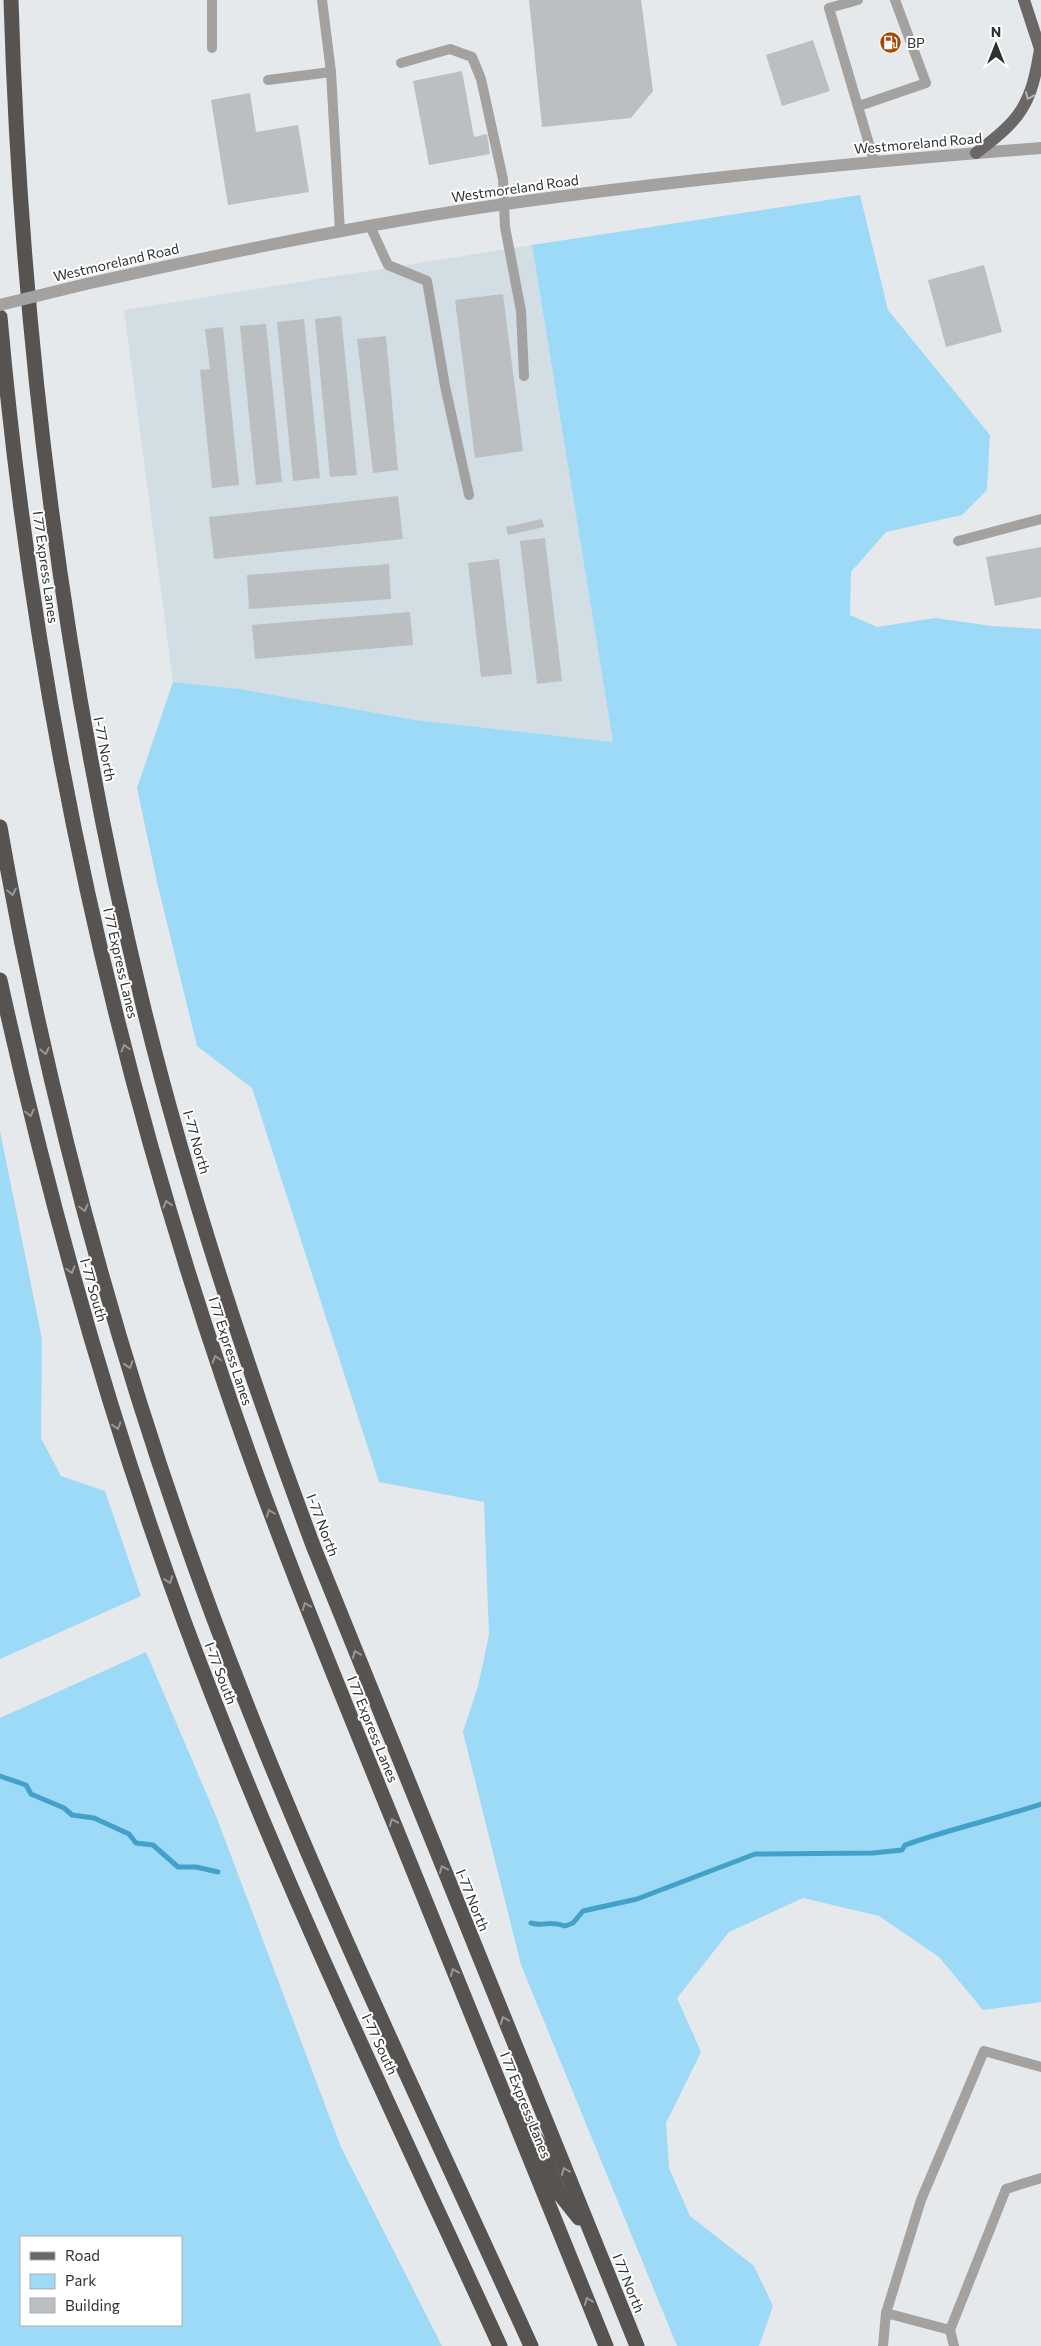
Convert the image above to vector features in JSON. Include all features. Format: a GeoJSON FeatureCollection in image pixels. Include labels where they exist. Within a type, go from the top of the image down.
{"type":"FeatureCollection","features":[{"type":"Feature","properties":{"kind":"highway","name":"I-77 North"},"geometry":{"type":"LineString","coordinates":[[11,0],[23,253],[42,442],[54,537],[80,706],[102,818],[143,1004],[190,1179],[220,1280],[281,1459],[350,1638],[590,2232]]}},
{"type":"Feature","properties":{"kind":"highway","name":"I 77 Express Lanes"},"geometry":{"type":"LineString","coordinates":[[0,317],[25,541],[55,730],[73,824],[115,1011],[165,1196],[217,1361],[257,1478],[323,1648],[606,2346]]}},
{"type":"Feature","properties":{"kind":"highway"},"geometry":{"type":"LineString","coordinates":[[0,826],[26,964],[69,1149],[119,1333],[179,1522],[245,1702],[308,1851],[531,2346]]}},
{"type":"Feature","properties":{"kind":"highway","name":"I-77 South"},"geometry":{"type":"LineString","coordinates":[[0,980],[41,1156],[86,1323],[121,1437],[184,1622],[292,1889],[500,2346]]}},
{"type":"Feature","properties":{"kind":"highway"},"geometry":{"type":"LineString","coordinates":[[492,2066],[540,2146],[559,2193],[590,2232]]}},
{"type":"Feature","properties":{"kind":"highway","name":"I 77 North"},"geometry":{"type":"LineString","coordinates":[[590,2232],[637,2346]]}},
{"type":"Feature","properties":{"kind":"main road"},"geometry":{"type":"LineString","coordinates":[[976,153],[1004,132],[1024,109],[1034,82],[1040,51],[1024,0]]}},
{"type":"Feature","properties":{"kind":"street","name":"Westmoreland Road"},"geometry":{"type":"LineString","coordinates":[[0,304],[86,284],[370,226],[504,204],[692,180],[874,161],[1041,148]]}},
{"type":"Feature","properties":{"kind":"lane"},"geometry":{"type":"LineString","coordinates":[[212,0],[212,48]]}},
{"type":"Feature","properties":{"kind":"lane"},"geometry":{"type":"LineString","coordinates":[[322,0],[331,72],[340,232]]}},
{"type":"Feature","properties":{"kind":"lane"},"geometry":{"type":"LineString","coordinates":[[858,0],[829,8],[874,161]]}},
{"type":"Feature","properties":{"kind":"lane"},"geometry":{"type":"LineString","coordinates":[[859,106],[926,83],[895,0]]}},
{"type":"Feature","properties":{"kind":"lane"},"geometry":{"type":"LineString","coordinates":[[401,63],[450,49],[472,57],[482,80],[503,179],[504,227],[521,311],[524,376]]}},
{"type":"Feature","properties":{"kind":"lane"},"geometry":{"type":"LineString","coordinates":[[268,80],[331,72]]}},
{"type":"Feature","properties":{"kind":"lane"},"geometry":{"type":"LineString","coordinates":[[370,226],[388,265],[427,281],[445,386],[469,495]]}},
{"type":"Feature","properties":{"kind":"lane"},"geometry":{"type":"LineString","coordinates":[[958,541],[1041,520]]}},
{"type":"Feature","properties":{"kind":"lane"},"geometry":{"type":"LineString","coordinates":[[883,2346],[886,2313],[920,2200],[984,2051],[1041,2067]]}},
{"type":"Feature","properties":{"kind":"lane"},"geometry":{"type":"LineString","coordinates":[[954,2346],[950,2330],[1006,2189],[1041,2178]]}},
{"type":"Feature","properties":{"kind":"lane"},"geometry":{"type":"LineString","coordinates":[[886,2313],[950,2330]]}},
{"type":"Feature","properties":{"kind":"shaded area"},"geometry":{"type":"Polygon","coordinates":[[[532,245],[613,742],[416,720],[240,689],[173,682],[124,310],[532,245]]]}},
{"type":"Feature","properties":{"kind":"green space"},"geometry":{"type":"Polygon","coordinates":[[[860,195],[888,310],[990,435],[987,490],[962,515],[886,532],[851,572],[850,615],[877,627],[935,618],[992,626],[1041,629],[1041,2002],[983,2010],[939,1957],[879,1916],[803,1898],[729,1932],[677,1998],[701,2052],[666,2123],[669,2168],[690,2216],[754,2266],[773,2306],[759,2346],[677,2346],[521,1965],[463,1732],[478,1686],[489,1635],[484,1502],[379,1482],[252,1088],[197,1046],[157,882],[137,788],[173,682],[240,689],[416,720],[613,742],[532,245],[860,195]]]}},
{"type":"Feature","properties":{"kind":"green space"},"geometry":{"type":"Polygon","coordinates":[[[0,1131],[42,1339],[41,1438],[61,1476],[105,1491],[141,1596],[0,1659],[0,1131]]]}},
{"type":"Feature","properties":{"kind":"green space"},"geometry":{"type":"Polygon","coordinates":[[[146,1652],[216,1816],[341,2147],[442,2346],[0,2346],[0,1718],[146,1652]]]}},
{"type":"Feature","properties":{"kind":"building"},"geometry":{"type":"Polygon","coordinates":[[[529,0],[641,0],[653,91],[631,118],[542,127],[529,0]]]}},
{"type":"Feature","properties":{"kind":"building"},"geometry":{"type":"Polygon","coordinates":[[[813,40],[830,91],[782,106],[766,55],[813,40]]]}},
{"type":"Feature","properties":{"kind":"building"},"geometry":{"type":"Polygon","coordinates":[[[462,71],[474,137],[487,134],[490,154],[429,165],[413,81],[462,71]]]}},
{"type":"Feature","properties":{"kind":"building"},"geometry":{"type":"Polygon","coordinates":[[[250,93],[256,132],[298,125],[309,192],[228,205],[211,100],[250,93]]]}},
{"type":"Feature","properties":{"kind":"building"},"geometry":{"type":"Polygon","coordinates":[[[984,265],[1002,332],[946,347],[928,280],[984,265]]]}},
{"type":"Feature","properties":{"kind":"building"},"geometry":{"type":"Polygon","coordinates":[[[503,294],[523,451],[475,458],[455,300],[503,294]]]}},
{"type":"Feature","properties":{"kind":"building"},"geometry":{"type":"Polygon","coordinates":[[[341,316],[357,475],[330,477],[315,319],[341,316]]]}},
{"type":"Feature","properties":{"kind":"building"},"geometry":{"type":"Polygon","coordinates":[[[304,319],[320,478],[293,481],[277,322],[304,319]]]}},
{"type":"Feature","properties":{"kind":"building"},"geometry":{"type":"Polygon","coordinates":[[[266,324],[282,482],[256,485],[240,326],[266,324]]]}},
{"type":"Feature","properties":{"kind":"building"},"geometry":{"type":"Polygon","coordinates":[[[223,327],[239,485],[212,488],[200,370],[210,369],[205,329],[223,327]]]}},
{"type":"Feature","properties":{"kind":"building"},"geometry":{"type":"Polygon","coordinates":[[[386,336],[398,470],[373,473],[357,339],[386,336]]]}},
{"type":"Feature","properties":{"kind":"building"},"geometry":{"type":"Polygon","coordinates":[[[398,496],[403,539],[214,559],[209,517],[398,496]]]}},
{"type":"Feature","properties":{"kind":"building"},"geometry":{"type":"Polygon","coordinates":[[[542,519],[544,527],[508,535],[506,527],[542,519]]]}},
{"type":"Feature","properties":{"kind":"building"},"geometry":{"type":"Polygon","coordinates":[[[545,538],[562,681],[537,684],[520,541],[545,538]]]}},
{"type":"Feature","properties":{"kind":"building"},"geometry":{"type":"Polygon","coordinates":[[[1041,547],[1041,597],[995,606],[986,557],[1041,547]]]}},
{"type":"Feature","properties":{"kind":"building"},"geometry":{"type":"Polygon","coordinates":[[[499,559],[512,674],[481,677],[468,563],[499,559]]]}},
{"type":"Feature","properties":{"kind":"building"},"geometry":{"type":"Polygon","coordinates":[[[389,564],[391,599],[249,609],[247,575],[389,564]]]}},
{"type":"Feature","properties":{"kind":"building"},"geometry":{"type":"Polygon","coordinates":[[[410,612],[413,645],[255,659],[252,625],[410,612]]]}},
{"type":"Feature","properties":{"kind":"waterway"},"geometry":{"type":"LineString","coordinates":[[0,1776],[26,1785],[31,1794],[64,1808],[72,1815],[94,1818],[129,1834],[136,1843],[153,1845],[178,1867],[196,1867],[218,1872]]}},
{"type":"Feature","properties":{"kind":"waterway"},"geometry":{"type":"LineString","coordinates":[[531,1923],[565,1926],[573,1923],[583,1911],[637,1899],[755,1854],[873,1853],[902,1850],[905,1845],[922,1839],[1041,1804]]}},
{"type":"Feature","properties":{"kind":"place","name":"BP"},"geometry":{"type":"Point","coordinates":[891,42]}}]}
